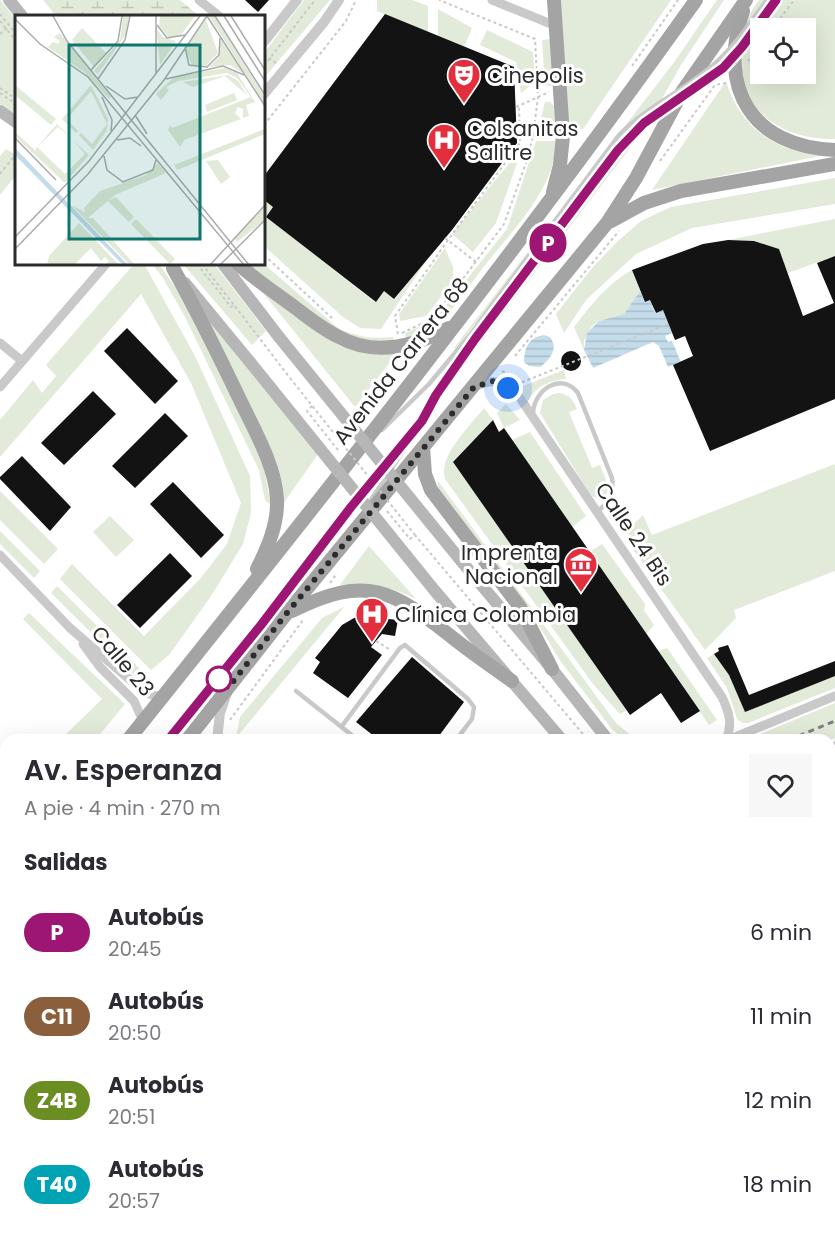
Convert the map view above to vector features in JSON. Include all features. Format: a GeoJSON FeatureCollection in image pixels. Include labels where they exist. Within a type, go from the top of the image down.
{"type":"FeatureCollection","features":[{"type":"Feature","properties":{"kind":"main road"},"geometry":{"type":"LineString","coordinates":[[9,0],[21,15]]}},
{"type":"Feature","properties":{"kind":"main road"},"geometry":{"type":"LineString","coordinates":[[551,200],[562,151],[554,0]]}},
{"type":"Feature","properties":{"kind":"main road","name":"Avenida Carrera 68"},"geometry":{"type":"LineString","coordinates":[[133,734],[456,324],[551,200],[696,0]]}},
{"type":"Feature","properties":{"kind":"main road"},"geometry":{"type":"LineString","coordinates":[[747,0],[738,26],[735,64],[739,89],[749,110],[766,130],[782,139],[811,148],[835,150]]}},
{"type":"Feature","properties":{"kind":"main road"},"geometry":{"type":"LineString","coordinates":[[192,734],[287,613],[606,223],[636,178],[682,92],[747,0]]}},
{"type":"Feature","properties":{"kind":"main road"},"geometry":{"type":"LineString","coordinates":[[0,111],[15,121]]}},
{"type":"Feature","properties":{"kind":"main road"},"geometry":{"type":"LineString","coordinates":[[606,223],[644,203],[681,191],[835,164]]}},
{"type":"Feature","properties":{"kind":"main road"},"geometry":{"type":"LineString","coordinates":[[171,266],[435,591],[557,734]]}},
{"type":"Feature","properties":{"kind":"main road"},"geometry":{"type":"LineString","coordinates":[[171,266],[209,333],[251,423],[273,477],[277,496],[274,527],[264,556],[247,591]]}},
{"type":"Feature","properties":{"kind":"main road"},"geometry":{"type":"LineString","coordinates":[[225,266],[279,337],[603,734]]}},
{"type":"Feature","properties":{"kind":"main road"},"geometry":{"type":"LineString","coordinates":[[241,266],[251,276],[322,327],[358,345],[375,348],[400,347],[432,337],[456,324]]}},
{"type":"Feature","properties":{"kind":"main road"},"geometry":{"type":"LineString","coordinates":[[423,448],[425,474],[431,490],[520,607],[552,669]]}},
{"type":"Feature","properties":{"kind":"main road"},"geometry":{"type":"LineString","coordinates":[[287,613],[313,600],[338,592],[356,590],[388,594],[412,607],[512,681]]}},
{"type":"Feature","properties":{"kind":"street"},"geometry":{"type":"LineString","coordinates":[[199,0],[218,15]]}},
{"type":"Feature","properties":{"kind":"street"},"geometry":{"type":"LineString","coordinates":[[266,39],[297,0]]}},
{"type":"Feature","properties":{"kind":"street"},"geometry":{"type":"LineString","coordinates":[[266,92],[324,22],[339,0]]}},
{"type":"Feature","properties":{"kind":"street"},"geometry":{"type":"LineString","coordinates":[[492,0],[556,26]]}},
{"type":"Feature","properties":{"kind":"street"},"geometry":{"type":"LineString","coordinates":[[0,387],[104,266]]}},
{"type":"Feature","properties":{"kind":"street"},"geometry":{"type":"LineString","coordinates":[[0,343],[22,361]]}},
{"type":"Feature","properties":{"kind":"street"},"geometry":{"type":"LineString","coordinates":[[474,387],[494,381]]}},
{"type":"Feature","properties":{"kind":"street","name":"Calle 24 Bis"},"geometry":{"type":"LineString","coordinates":[[494,381],[502,383],[514,392],[533,417],[722,697],[729,711],[728,734]]}},
{"type":"Feature","properties":{"kind":"street","name":"Calle 23"},"geometry":{"type":"LineString","coordinates":[[0,555],[70,628],[143,691],[155,696],[164,695]]}},
{"type":"Feature","properties":{"kind":"street","name":"Calle 23"},"geometry":{"type":"LineString","coordinates":[[70,628],[100,667],[134,701],[143,721]]}},
{"type":"Feature","properties":{"kind":"street"},"geometry":{"type":"LineString","coordinates":[[218,734],[220,713],[228,688]]}},
{"type":"Feature","properties":{"kind":"street"},"geometry":{"type":"LineString","coordinates":[[742,734],[835,696]]}},
{"type":"Feature","properties":{"kind":"street"},"geometry":{"type":"LineString","coordinates":[[549,724],[552,734]]}},
{"type":"Feature","properties":{"kind":"lane"},"geometry":{"type":"LineString","coordinates":[[335,554],[412,438],[473,337],[619,135],[643,112],[714,65],[767,0]]}},
{"type":"Feature","properties":{"kind":"lane"},"geometry":{"type":"LineString","coordinates":[[298,527],[375,437],[473,337],[618,150],[644,123],[723,68],[742,47],[776,0]]}},
{"type":"Feature","properties":{"kind":"lane"},"geometry":{"type":"LineString","coordinates":[[533,417],[538,395],[549,386],[567,384],[573,386],[578,393],[612,478],[613,493],[597,512]]}},
{"type":"Feature","properties":{"kind":"lane"},"geometry":{"type":"LineString","coordinates":[[342,726],[400,648],[405,645],[468,699],[474,707],[472,718],[461,734]]}},
{"type":"Feature","properties":{"kind":"lane"},"geometry":{"type":"LineString","coordinates":[[296,691],[351,734]]}},
{"type":"Feature","properties":{"kind":"path"},"geometry":{"type":"LineString","coordinates":[[266,63],[315,0]]}},
{"type":"Feature","properties":{"kind":"path"},"geometry":{"type":"LineString","coordinates":[[266,122],[346,21],[356,0]]}},
{"type":"Feature","properties":{"kind":"path"},"geometry":{"type":"LineString","coordinates":[[390,335],[398,334],[431,319],[504,224],[526,163],[533,136],[538,97],[535,39],[439,0]]}},
{"type":"Feature","properties":{"kind":"path"},"geometry":{"type":"LineString","coordinates":[[780,18],[794,0]]}},
{"type":"Feature","properties":{"kind":"path"},"geometry":{"type":"LineString","coordinates":[[0,14],[15,33]]}},
{"type":"Feature","properties":{"kind":"path"},"geometry":{"type":"LineString","coordinates":[[0,21],[15,40]]}},
{"type":"Feature","properties":{"kind":"path"},"geometry":{"type":"LineString","coordinates":[[0,34],[9,26]]}},
{"type":"Feature","properties":{"kind":"path"},"geometry":{"type":"LineString","coordinates":[[744,66],[750,58]]}},
{"type":"Feature","properties":{"kind":"path"},"geometry":{"type":"LineString","coordinates":[[659,162],[715,85]]}},
{"type":"Feature","properties":{"kind":"path"},"geometry":{"type":"LineString","coordinates":[[398,334],[395,316],[446,239],[520,143],[517,106],[560,87]]}},
{"type":"Feature","properties":{"kind":"path"},"geometry":{"type":"LineString","coordinates":[[0,88],[15,98]]}},
{"type":"Feature","properties":{"kind":"path"},"geometry":{"type":"LineString","coordinates":[[0,93],[15,103]]}},
{"type":"Feature","properties":{"kind":"path"},"geometry":{"type":"LineString","coordinates":[[0,174],[15,155]]}},
{"type":"Feature","properties":{"kind":"path"},"geometry":{"type":"LineString","coordinates":[[510,362],[622,227]]}},
{"type":"Feature","properties":{"kind":"path"},"geometry":{"type":"LineString","coordinates":[[446,239],[476,262]]}},
{"type":"Feature","properties":{"kind":"path"},"geometry":{"type":"LineString","coordinates":[[266,257],[339,324]]}},
{"type":"Feature","properties":{"kind":"path"},"geometry":{"type":"LineString","coordinates":[[199,266],[231,307],[234,305]]}},
{"type":"Feature","properties":{"kind":"path"},"geometry":{"type":"LineString","coordinates":[[204,266],[415,535],[583,734]]}},
{"type":"Feature","properties":{"kind":"path"},"geometry":{"type":"LineString","coordinates":[[494,381],[502,371],[520,383],[668,324]]}},
{"type":"Feature","properties":{"kind":"path"},"geometry":{"type":"LineString","coordinates":[[312,406],[307,411],[338,450]]}},
{"type":"Feature","properties":{"kind":"path"},"geometry":{"type":"LineString","coordinates":[[384,508],[410,539],[415,535]]}},
{"type":"Feature","properties":{"kind":"path"},"geometry":{"type":"LineString","coordinates":[[227,728],[236,710],[305,618]]}},
{"type":"Feature","properties":{"kind":"green space"},"geometry":{"type":"Polygon","coordinates":[[[0,0],[15,18],[15,113],[0,104],[0,0]]]}},
{"type":"Feature","properties":{"kind":"green space"},"geometry":{"type":"Polygon","coordinates":[[[43,0],[180,0],[198,15],[55,15],[43,0]]]}},
{"type":"Feature","properties":{"kind":"green space"},"geometry":{"type":"Polygon","coordinates":[[[304,0],[330,0],[266,76],[266,50],[304,0]]]}},
{"type":"Feature","properties":{"kind":"green space"},"geometry":{"type":"Polygon","coordinates":[[[377,0],[412,0],[428,6],[428,32],[377,11],[377,0]]]}},
{"type":"Feature","properties":{"kind":"green space"},"geometry":{"type":"Polygon","coordinates":[[[561,0],[671,0],[583,129],[569,128],[561,0]]]}},
{"type":"Feature","properties":{"kind":"green space"},"geometry":{"type":"Polygon","coordinates":[[[717,0],[724,0],[681,65],[650,120],[471,356],[464,357],[485,330],[475,324],[456,349],[454,348],[675,61],[717,0]]]}},
{"type":"Feature","properties":{"kind":"green space"},"geometry":{"type":"Polygon","coordinates":[[[759,0],[835,0],[835,139],[803,136],[789,131],[763,115],[753,104],[741,74],[744,30],[748,18],[759,0]]]}},
{"type":"Feature","properties":{"kind":"green space"},"geometry":{"type":"Polygon","coordinates":[[[438,9],[472,28],[464,47],[438,36],[438,9]]]}},
{"type":"Feature","properties":{"kind":"green space"},"geometry":{"type":"Polygon","coordinates":[[[487,30],[533,52],[535,82],[521,93],[516,62],[480,45],[487,30]]]}},
{"type":"Feature","properties":{"kind":"green space"},"geometry":{"type":"Polygon","coordinates":[[[551,39],[554,86],[545,86],[542,40],[551,39]]]}},
{"type":"Feature","properties":{"kind":"green space"},"geometry":{"type":"Polygon","coordinates":[[[726,81],[741,113],[756,130],[792,150],[830,154],[652,190],[726,81]]]}},
{"type":"Feature","properties":{"kind":"green space"},"geometry":{"type":"Polygon","coordinates":[[[545,102],[550,102],[554,106],[557,134],[537,134],[545,102]]]}},
{"type":"Feature","properties":{"kind":"green space"},"geometry":{"type":"Polygon","coordinates":[[[536,141],[557,141],[548,177],[529,210],[448,313],[429,331],[406,339],[405,333],[430,322],[444,308],[507,229],[536,141]]]}},
{"type":"Feature","properties":{"kind":"green space"},"geometry":{"type":"Polygon","coordinates":[[[523,146],[496,223],[473,252],[452,234],[523,146]]]}},
{"type":"Feature","properties":{"kind":"green space"},"geometry":{"type":"Polygon","coordinates":[[[6,149],[15,154],[15,176],[0,195],[0,156],[6,149]]]}},
{"type":"Feature","properties":{"kind":"green space"},"geometry":{"type":"Polygon","coordinates":[[[835,178],[835,204],[692,228],[636,254],[586,300],[564,333],[556,314],[592,268],[641,221],[671,207],[835,178]]]}},
{"type":"Feature","properties":{"kind":"green space"},"geometry":{"type":"Polygon","coordinates":[[[266,202],[273,207],[266,217],[266,202]]]}},
{"type":"Feature","properties":{"kind":"green space"},"geometry":{"type":"Polygon","coordinates":[[[266,217],[375,302],[384,291],[395,299],[428,258],[381,329],[360,328],[343,317],[266,248],[266,217]]]}},
{"type":"Feature","properties":{"kind":"green space"},"geometry":{"type":"Polygon","coordinates":[[[835,219],[835,256],[788,273],[779,249],[754,241],[728,240],[835,219]]]}},
{"type":"Feature","properties":{"kind":"green space"},"geometry":{"type":"Polygon","coordinates":[[[445,248],[453,267],[453,281],[426,316],[400,321],[399,314],[445,248]]]}},
{"type":"Feature","properties":{"kind":"green space"},"geometry":{"type":"Polygon","coordinates":[[[132,266],[145,266],[195,356],[250,476],[251,513],[243,544],[211,596],[169,655],[151,670],[60,579],[72,564],[144,636],[201,578],[227,544],[241,503],[191,383],[141,294],[0,457],[0,420],[33,380],[42,393],[56,376],[46,365],[132,266]]]}},
{"type":"Feature","properties":{"kind":"green space"},"geometry":{"type":"Polygon","coordinates":[[[154,266],[160,266],[189,307],[263,464],[271,505],[265,500],[259,470],[184,315],[154,266]]]}},
{"type":"Feature","properties":{"kind":"green space"},"geometry":{"type":"Polygon","coordinates":[[[185,266],[216,266],[266,331],[252,345],[185,266]]]}},
{"type":"Feature","properties":{"kind":"green space"},"geometry":{"type":"Polygon","coordinates":[[[251,266],[266,266],[338,328],[365,337],[393,337],[394,343],[380,344],[335,331],[251,266]]]}},
{"type":"Feature","properties":{"kind":"green space"},"geometry":{"type":"Polygon","coordinates":[[[632,270],[640,291],[624,314],[599,321],[592,326],[584,341],[584,350],[574,327],[607,288],[632,270]]]}},
{"type":"Feature","properties":{"kind":"green space"},"geometry":{"type":"Polygon","coordinates":[[[256,284],[300,316],[397,353],[355,407],[256,284]]]}},
{"type":"Feature","properties":{"kind":"green space"},"geometry":{"type":"Polygon","coordinates":[[[207,318],[318,454],[283,504],[207,318]]]}},
{"type":"Feature","properties":{"kind":"green space"},"geometry":{"type":"Polygon","coordinates":[[[564,370],[566,379],[544,385],[535,391],[528,401],[518,388],[564,370]]]}},
{"type":"Feature","properties":{"kind":"green space"},"geometry":{"type":"Polygon","coordinates":[[[559,393],[570,398],[577,409],[569,412],[592,468],[600,465],[608,487],[603,499],[593,497],[588,491],[540,413],[543,400],[559,393]]]}},
{"type":"Feature","properties":{"kind":"green space"},"geometry":{"type":"Polygon","coordinates":[[[506,404],[520,420],[504,428],[497,413],[506,404]]]}},
{"type":"Feature","properties":{"kind":"green space"},"geometry":{"type":"Polygon","coordinates":[[[484,408],[493,420],[453,462],[627,710],[620,714],[593,684],[445,479],[444,470],[451,451],[484,408]]]}},
{"type":"Feature","properties":{"kind":"green space"},"geometry":{"type":"Polygon","coordinates":[[[530,432],[586,516],[572,527],[512,440],[530,432]]]}},
{"type":"Feature","properties":{"kind":"green space"},"geometry":{"type":"Polygon","coordinates":[[[835,464],[835,571],[734,610],[736,618],[705,650],[631,547],[628,535],[631,527],[643,515],[652,535],[835,464]]]}},
{"type":"Feature","properties":{"kind":"green space"},"geometry":{"type":"Polygon","coordinates":[[[438,481],[616,723],[629,734],[618,734],[611,728],[559,659],[528,607],[437,489],[438,481]]]}},
{"type":"Feature","properties":{"kind":"green space"},"geometry":{"type":"Polygon","coordinates":[[[0,491],[58,549],[44,564],[0,520],[0,491]]]}},
{"type":"Feature","properties":{"kind":"green space"},"geometry":{"type":"Polygon","coordinates":[[[110,516],[134,540],[116,557],[93,532],[110,516]]]}},
{"type":"Feature","properties":{"kind":"green space"},"geometry":{"type":"Polygon","coordinates":[[[0,531],[40,571],[34,578],[0,544],[0,531]]]}},
{"type":"Feature","properties":{"kind":"green space"},"geometry":{"type":"Polygon","coordinates":[[[602,544],[645,604],[644,610],[654,625],[646,634],[589,552],[602,544]]]}},
{"type":"Feature","properties":{"kind":"green space"},"geometry":{"type":"Polygon","coordinates":[[[369,546],[416,599],[379,586],[340,585],[369,546]]]}},
{"type":"Feature","properties":{"kind":"green space"},"geometry":{"type":"Polygon","coordinates":[[[57,586],[147,676],[142,683],[51,593],[57,586]]]}},
{"type":"Feature","properties":{"kind":"green space"},"geometry":{"type":"Polygon","coordinates":[[[344,607],[239,734],[237,734],[240,717],[322,618],[344,607]]]}},
{"type":"Feature","properties":{"kind":"green space"},"geometry":{"type":"Polygon","coordinates":[[[29,613],[125,704],[100,734],[66,734],[102,699],[23,619],[29,613]]]}},
{"type":"Feature","properties":{"kind":"green space"},"geometry":{"type":"Polygon","coordinates":[[[667,648],[717,720],[709,725],[658,651],[667,648]]]}},
{"type":"Feature","properties":{"kind":"green space"},"geometry":{"type":"Polygon","coordinates":[[[714,654],[729,675],[745,712],[835,676],[835,688],[743,723],[737,719],[727,688],[707,658],[714,654]]]}},
{"type":"Feature","properties":{"kind":"green space"},"geometry":{"type":"Polygon","coordinates":[[[835,703],[835,734],[760,734],[835,703]]]}},
{"type":"Feature","properties":{"kind":"water"},"geometry":{"type":"Polygon","coordinates":[[[640,291],[645,302],[650,300],[655,313],[663,310],[672,333],[665,336],[668,342],[672,341],[681,362],[668,367],[659,346],[653,342],[593,368],[584,350],[587,333],[599,321],[624,314],[640,291]]]}},
{"type":"Feature","properties":{"kind":"water"},"geometry":{"type":"Polygon","coordinates":[[[544,335],[553,341],[552,354],[540,367],[529,366],[524,362],[526,348],[535,338],[544,335]]]}},
{"type":"Feature","properties":{"kind":"building"},"geometry":{"type":"Polygon","coordinates":[[[245,0],[269,0],[258,12],[245,0]]]}},
{"type":"Feature","properties":{"kind":"building"},"geometry":{"type":"Polygon","coordinates":[[[385,14],[514,67],[517,143],[452,230],[394,299],[384,291],[376,302],[266,217],[273,207],[266,202],[266,173],[385,14]]]}},
{"type":"Feature","properties":{"kind":"building"},"geometry":{"type":"Polygon","coordinates":[[[728,240],[754,241],[779,249],[803,316],[834,303],[817,263],[835,256],[835,399],[710,451],[673,365],[693,356],[685,336],[675,340],[663,310],[656,313],[650,300],[645,302],[632,270],[703,244],[728,240]]]}},
{"type":"Feature","properties":{"kind":"building"},"geometry":{"type":"Polygon","coordinates":[[[127,328],[178,381],[155,404],[104,351],[127,328]]]}},
{"type":"Feature","properties":{"kind":"building"},"geometry":{"type":"Polygon","coordinates":[[[571,351],[578,354],[581,361],[578,368],[571,371],[564,368],[561,361],[564,354],[571,351]]]}},
{"type":"Feature","properties":{"kind":"building"},"geometry":{"type":"Polygon","coordinates":[[[93,391],[116,414],[64,465],[41,443],[93,391]]]}},
{"type":"Feature","properties":{"kind":"building"},"geometry":{"type":"Polygon","coordinates":[[[165,413],[188,436],[135,488],[112,466],[165,413]]]}},
{"type":"Feature","properties":{"kind":"building","name":"Imprenta Nacional"},"geometry":{"type":"Polygon","coordinates":[[[493,420],[499,432],[504,428],[700,711],[681,723],[661,693],[630,715],[453,462],[493,420]]]}},
{"type":"Feature","properties":{"kind":"building"},"geometry":{"type":"Polygon","coordinates":[[[22,456],[71,507],[50,531],[0,479],[22,456]]]}},
{"type":"Feature","properties":{"kind":"building"},"geometry":{"type":"Polygon","coordinates":[[[173,482],[224,535],[201,558],[150,504],[173,482]]]}},
{"type":"Feature","properties":{"kind":"building"},"geometry":{"type":"Polygon","coordinates":[[[170,553],[192,576],[140,628],[117,605],[170,553]]]}},
{"type":"Feature","properties":{"kind":"building"},"geometry":{"type":"Polygon","coordinates":[[[361,616],[398,620],[395,636],[382,634],[371,647],[382,655],[348,698],[313,673],[320,662],[315,658],[342,625],[361,616]]]}},
{"type":"Feature","properties":{"kind":"building"},"geometry":{"type":"Polygon","coordinates":[[[728,645],[749,695],[835,661],[835,676],[745,712],[729,675],[714,654],[719,651],[718,648],[728,645]]]}},
{"type":"Feature","properties":{"kind":"building"},"geometry":{"type":"Polygon","coordinates":[[[412,657],[464,702],[440,734],[371,734],[356,722],[412,657]]]}},
{"type":"Feature","properties":{"kind":"railway"},"geometry":{"type":"LineString","coordinates":[[804,734],[835,721]]}},
{"type":"Feature","properties":{"kind":"bus line","name":"P"},"geometry":{"type":"LineString","coordinates":[[173,734],[261,625],[351,507],[422,421],[453,369],[618,150],[644,123],[723,68],[752,35],[776,0]]}},
{"type":"Feature","properties":{"kind":"place","name":"Cinepolis"},"geometry":{"type":"Point","coordinates":[464,104]}},
{"type":"Feature","properties":{"kind":"place","name":"Colsanitas Salitre"},"geometry":{"type":"Point","coordinates":[444,169]}},
{"type":"Feature","properties":{"kind":"place","name":"Imprenta Nacional"},"geometry":{"type":"Point","coordinates":[581,593]}},
{"type":"Feature","properties":{"kind":"place","name":"Clínica Colombia"},"geometry":{"type":"Point","coordinates":[372,643]}},
{"type":"Feature","properties":{"kind":"route"},"geometry":{"type":"LineString","coordinates":[[219,679],[228,688],[474,387],[494,381],[508,388]]}}]}
